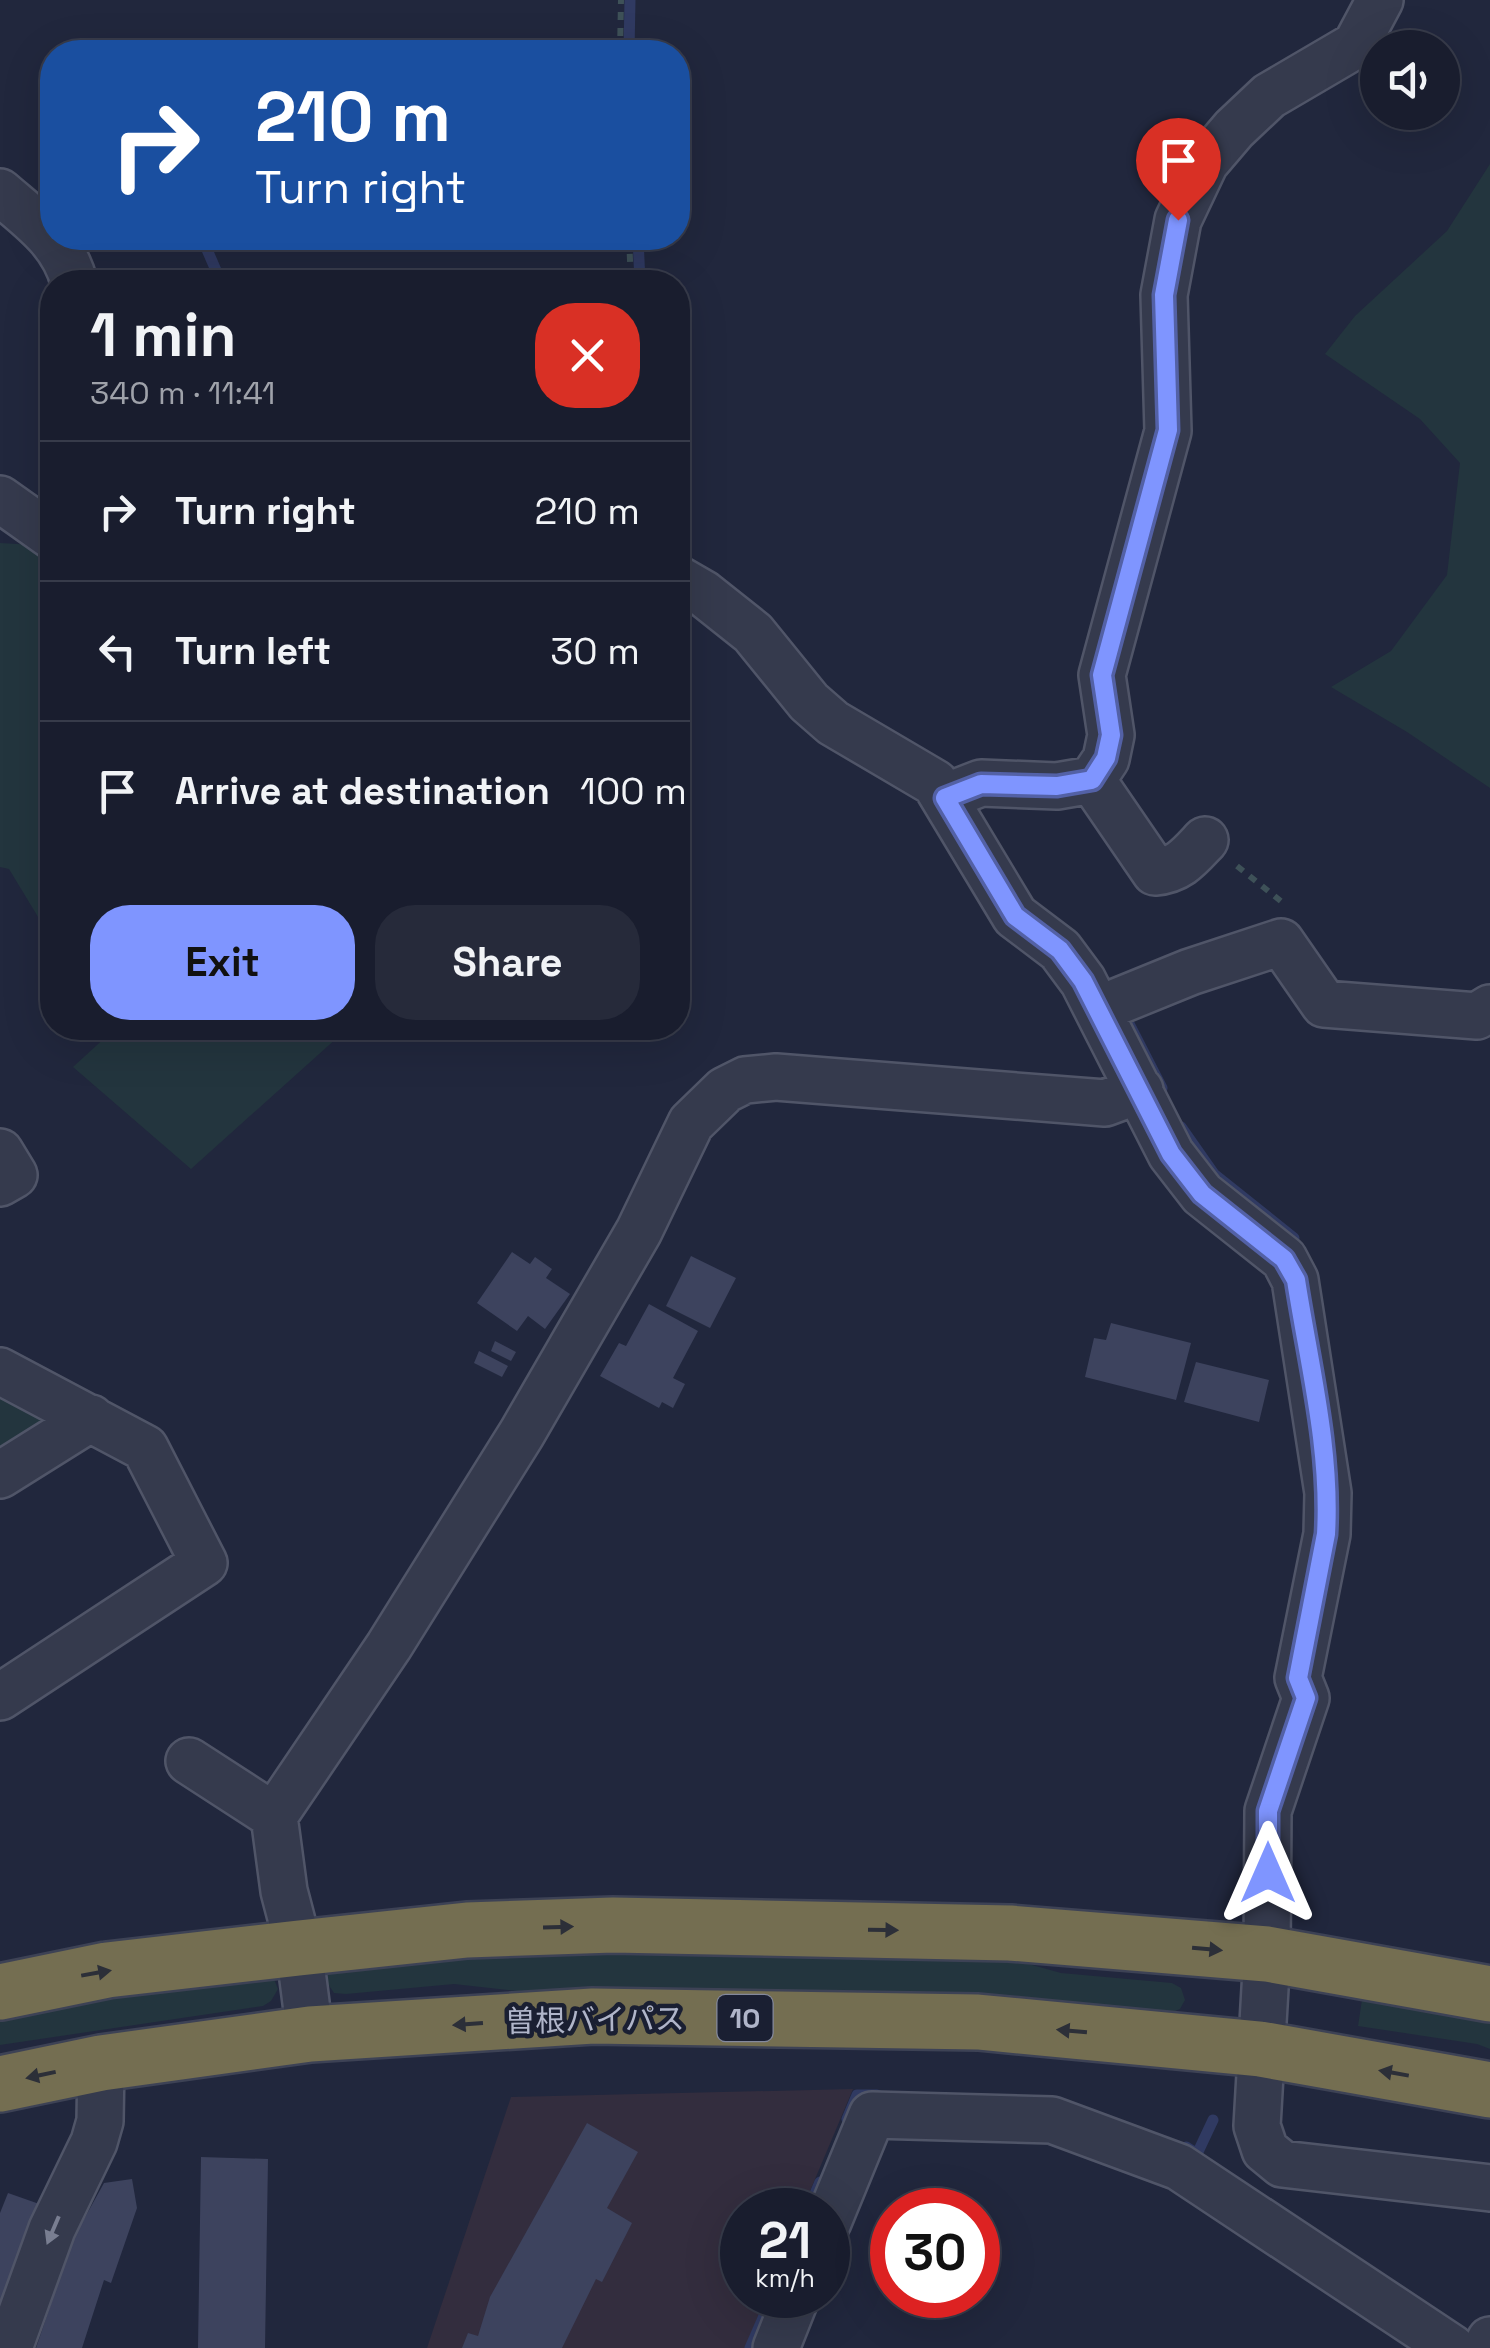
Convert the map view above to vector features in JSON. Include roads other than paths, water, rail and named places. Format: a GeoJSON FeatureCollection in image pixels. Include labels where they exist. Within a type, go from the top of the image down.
{"type":"FeatureCollection","features":[{"type":"Feature","properties":{"kind":"highway"},"geometry":{"type":"LineString","coordinates":[[0,1992],[106,1970],[300,1948],[467,1930],[613,1925],[1010,1933],[1268,1954],[1490,1994]]}},
{"type":"Feature","properties":{"kind":"highway","name":"曽根バイパス"},"geometry":{"type":"LineString","coordinates":[[0,2084],[101,2063],[310,2034],[593,2016],[978,2022],[1260,2049],[1490,2090]]}},
{"type":"Feature","properties":{"kind":"street"},"geometry":{"type":"LineString","coordinates":[[945,798],[981,784],[1057,786],[1092,780],[1106,758],[1111,735],[1102,675],[1168,430],[1164,295],[1178,220],[1206,163],[1234,129],[1269,96],[1356,45],[1380,0]]}},
{"type":"Feature","properties":{"kind":"street"},"geometry":{"type":"LineString","coordinates":[[0,192],[40,227]]}},
{"type":"Feature","properties":{"kind":"street"},"geometry":{"type":"LineString","coordinates":[[0,499],[40,527]]}},
{"type":"Feature","properties":{"kind":"street"},"geometry":{"type":"LineString","coordinates":[[690,586],[753,633],[810,702],[833,723],[935,783],[1015,916],[1060,950],[1083,981],[1109,1005],[1140,1090],[1171,1154],[1202,1194],[1284,1259],[1296,1280],[1326,1465],[1326,1534],[1298,1678],[1306,1698],[1268,1811],[1268,1954],[1258,2126],[1265,2150],[1282,2164],[1490,2188]]}},
{"type":"Feature","properties":{"kind":"street"},"geometry":{"type":"LineString","coordinates":[[1092,780],[1155,872],[1169,871],[1185,862],[1204,840]]}},
{"type":"Feature","properties":{"kind":"street"},"geometry":{"type":"LineString","coordinates":[[1109,1005],[1190,972],[1283,923],[1324,1004],[1477,1016],[1490,1008]]}},
{"type":"Feature","properties":{"kind":"street"},"geometry":{"type":"LineString","coordinates":[[310,2034],[300,1948],[284,1891],[274,1816],[389,1646],[522,1434],[639,1231],[699,1112],[724,1090],[745,1080],[776,1077],[1105,1103],[1140,1090]]}},
{"type":"Feature","properties":{"kind":"street"},"geometry":{"type":"LineString","coordinates":[[0,1152],[14,1175],[0,1183]]}},
{"type":"Feature","properties":{"kind":"street"},"geometry":{"type":"LineString","coordinates":[[0,1371],[145,1448],[204,1563],[0,1697]]}},
{"type":"Feature","properties":{"kind":"street"},"geometry":{"type":"LineString","coordinates":[[0,1476],[91,1418]]}},
{"type":"Feature","properties":{"kind":"street"},"geometry":{"type":"LineString","coordinates":[[189,1760],[274,1816]]}},
{"type":"Feature","properties":{"kind":"street"},"geometry":{"type":"LineString","coordinates":[[10,2348],[52,2229],[94,2142],[100,2121],[101,2063]]}},
{"type":"Feature","properties":{"kind":"street"},"geometry":{"type":"LineString","coordinates":[[842,2188],[872,2115],[1052,2120],[1179,2167],[1452,2348]]}},
{"type":"Feature","properties":{"kind":"street"},"geometry":{"type":"LineString","coordinates":[[776,2348],[788,2318]]}},
{"type":"Feature","properties":{"kind":"street"},"geometry":{"type":"LineString","coordinates":[[1487,2348],[1490,2340]]}},
{"type":"Feature","properties":{"kind":"waterway"},"geometry":{"type":"LineString","coordinates":[[629,40],[630,0]]}},
{"type":"Feature","properties":{"kind":"waterway"},"geometry":{"type":"LineString","coordinates":[[207,250],[216,270]]}},
{"type":"Feature","properties":{"kind":"waterway"},"geometry":{"type":"LineString","coordinates":[[639,250],[639,270]]}},
{"type":"Feature","properties":{"kind":"waterway"},"geometry":{"type":"LineString","coordinates":[[1123,1012],[1162,1088]]}},
{"type":"Feature","properties":{"kind":"waterway"},"geometry":{"type":"LineString","coordinates":[[1181,1127],[1214,1174],[1294,1238]]}},
{"type":"Feature","properties":{"kind":"waterway"},"geometry":{"type":"LineString","coordinates":[[847,2119],[857,2095],[877,2095]]}},
{"type":"Feature","properties":{"kind":"waterway"},"geometry":{"type":"LineString","coordinates":[[1186,2147],[1197,2154],[1213,2120]]}},
{"type":"Feature","properties":{"kind":"waterway"},"geometry":{"type":"LineString","coordinates":[[817,2188],[820,2182]]}},
{"type":"Feature","properties":{"kind":"waterway"},"geometry":{"type":"LineString","coordinates":[[750,2348],[763,2318]]}}]}
